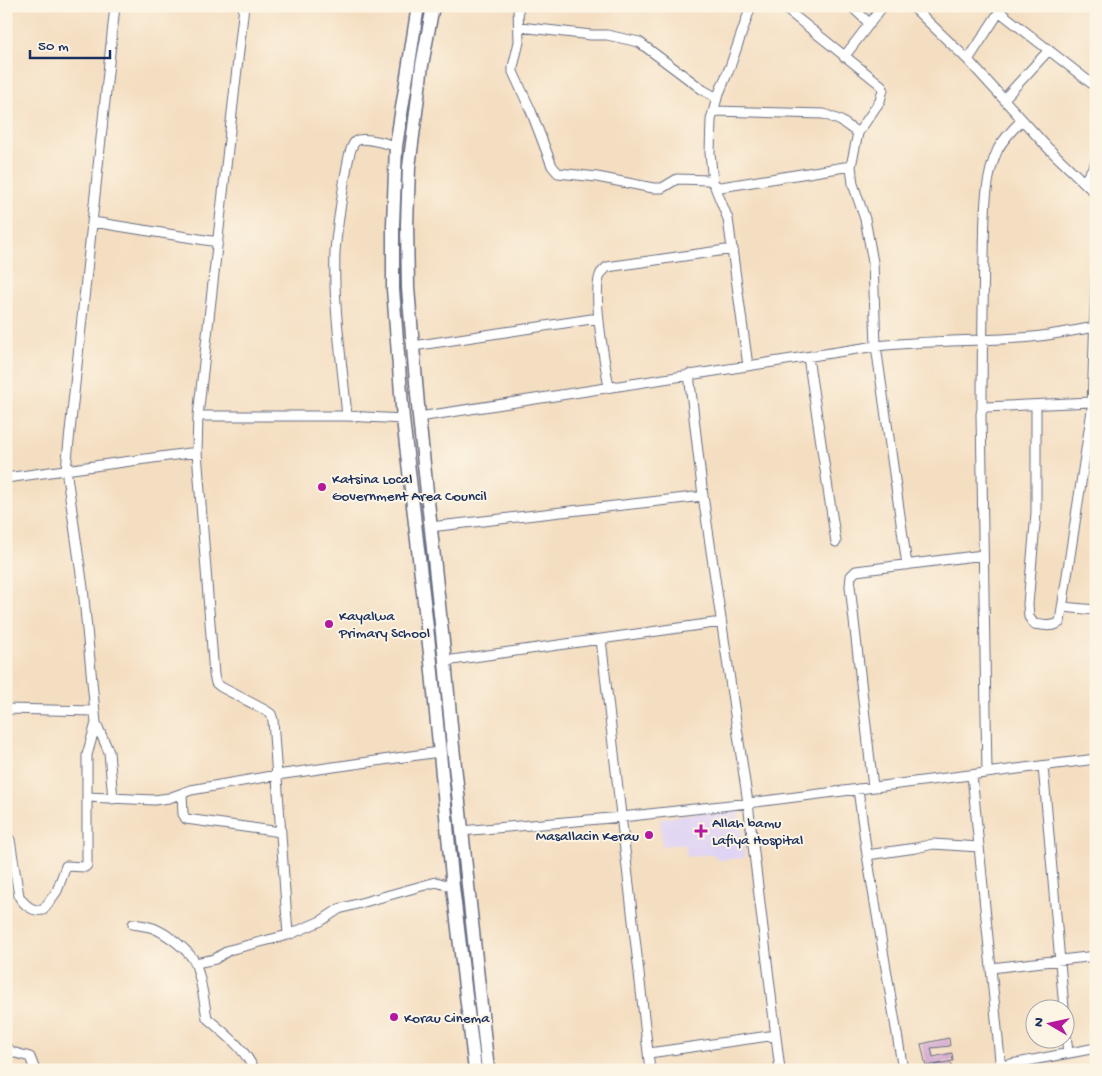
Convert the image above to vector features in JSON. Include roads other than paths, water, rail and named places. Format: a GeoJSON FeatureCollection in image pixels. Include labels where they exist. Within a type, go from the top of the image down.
{"type":"FeatureCollection","features":[{"type":"Feature","properties":{"kind":"main road"},"geometry":{"type":"LineString","coordinates":[[418,6],[396,146],[392,258],[403,419],[430,653],[453,887],[475,1070]]}},
{"type":"Feature","properties":{"kind":"main road"},"geometry":{"type":"LineString","coordinates":[[433,6],[422,66],[409,167],[407,258],[419,417],[446,661],[461,830],[488,1070]]}},
{"type":"Feature","properties":{"kind":"street"},"geometry":{"type":"LineString","coordinates":[[113,799],[108,752],[96,723],[94,711],[83,588],[66,469],[115,6]]}},
{"type":"Feature","properties":{"kind":"street"},"geometry":{"type":"LineString","coordinates":[[244,6],[198,416],[197,452],[216,683],[271,714],[273,720],[288,935]]}},
{"type":"Feature","properties":{"kind":"street"},"geometry":{"type":"LineString","coordinates":[[518,6],[519,42],[513,72],[531,111],[554,170],[558,172],[654,188],[662,188],[677,179],[709,180],[722,187],[851,166]]}},
{"type":"Feature","properties":{"kind":"street"},"geometry":{"type":"LineString","coordinates":[[748,366],[728,219],[713,182],[710,153],[711,120],[717,98],[751,6]]}},
{"type":"Feature","properties":{"kind":"street"},"geometry":{"type":"LineString","coordinates":[[782,6],[883,89],[880,101],[858,133],[851,166],[853,184],[865,219],[872,262],[876,346],[907,565]]}},
{"type":"Feature","properties":{"kind":"street"},"geometry":{"type":"LineString","coordinates":[[851,6],[870,24]]}},
{"type":"Feature","properties":{"kind":"street"},"geometry":{"type":"LineString","coordinates":[[844,57],[883,6]]}},
{"type":"Feature","properties":{"kind":"street"},"geometry":{"type":"LineString","coordinates":[[912,6],[968,60],[1047,147],[1096,194]]}},
{"type":"Feature","properties":{"kind":"street"},"geometry":{"type":"LineString","coordinates":[[968,60],[1002,9],[1049,50],[1096,87]]}},
{"type":"Feature","properties":{"kind":"street"},"geometry":{"type":"LineString","coordinates":[[520,27],[607,35],[639,42],[703,90],[717,98]]}},
{"type":"Feature","properties":{"kind":"street"},"geometry":{"type":"LineString","coordinates":[[1004,99],[1049,50]]}},
{"type":"Feature","properties":{"kind":"street"},"geometry":{"type":"LineString","coordinates":[[714,111],[824,114],[841,121],[858,133]]}},
{"type":"Feature","properties":{"kind":"street"},"geometry":{"type":"LineString","coordinates":[[987,773],[980,414],[982,409],[986,203],[990,174],[998,150],[1008,134],[1022,120]]}},
{"type":"Feature","properties":{"kind":"street"},"geometry":{"type":"LineString","coordinates":[[347,416],[336,294],[335,261],[338,215],[352,146],[355,141],[362,138],[396,146]]}},
{"type":"Feature","properties":{"kind":"street"},"geometry":{"type":"LineString","coordinates":[[1084,182],[1096,162]]}},
{"type":"Feature","properties":{"kind":"street"},"geometry":{"type":"LineString","coordinates":[[92,222],[218,242]]}},
{"type":"Feature","properties":{"kind":"street"},"geometry":{"type":"LineString","coordinates":[[609,387],[598,318],[601,272],[607,267],[733,249]]}},
{"type":"Feature","properties":{"kind":"street"},"geometry":{"type":"LineString","coordinates":[[1036,405],[1036,513],[1028,604],[1031,621],[1034,624],[1057,625],[1060,622],[1093,408],[1096,278]]}},
{"type":"Feature","properties":{"kind":"street"},"geometry":{"type":"LineString","coordinates":[[413,346],[598,318]]}},
{"type":"Feature","properties":{"kind":"street"},"geometry":{"type":"LineString","coordinates":[[419,417],[876,346],[936,340],[1021,338],[1095,327]]}},
{"type":"Feature","properties":{"kind":"street"},"geometry":{"type":"LineString","coordinates":[[808,357],[836,542]]}},
{"type":"Feature","properties":{"kind":"street"},"geometry":{"type":"LineString","coordinates":[[689,374],[703,496],[748,803],[780,1070]]}},
{"type":"Feature","properties":{"kind":"street"},"geometry":{"type":"LineString","coordinates":[[982,409],[986,407],[1036,405],[1093,408]]}},
{"type":"Feature","properties":{"kind":"street"},"geometry":{"type":"LineString","coordinates":[[198,416],[347,416],[403,419]]}},
{"type":"Feature","properties":{"kind":"street"},"geometry":{"type":"LineString","coordinates":[[6,478],[197,452]]}},
{"type":"Feature","properties":{"kind":"street"},"geometry":{"type":"LineString","coordinates":[[430,527],[703,496]]}},
{"type":"Feature","properties":{"kind":"street"},"geometry":{"type":"LineString","coordinates":[[873,787],[850,586],[851,576],[856,571],[983,555]]}},
{"type":"Feature","properties":{"kind":"street"},"geometry":{"type":"LineString","coordinates":[[1062,607],[1096,610]]}},
{"type":"Feature","properties":{"kind":"street"},"geometry":{"type":"LineString","coordinates":[[446,661],[721,622]]}},
{"type":"Feature","properties":{"kind":"street"},"geometry":{"type":"LineString","coordinates":[[601,638],[650,1070]]}},
{"type":"Feature","properties":{"kind":"street"},"geometry":{"type":"LineString","coordinates":[[6,709],[94,711]]}},
{"type":"Feature","properties":{"kind":"street"},"geometry":{"type":"LineString","coordinates":[[6,836],[10,840],[19,896],[23,903],[38,911],[43,910],[56,891],[66,866],[85,867],[87,865],[87,755],[96,723]]}},
{"type":"Feature","properties":{"kind":"street"},"geometry":{"type":"LineString","coordinates":[[87,797],[154,800],[169,798],[191,790],[277,775],[439,752]]}},
{"type":"Feature","properties":{"kind":"street"},"geometry":{"type":"LineString","coordinates":[[461,830],[622,817],[748,803],[1096,759]]}},
{"type":"Feature","properties":{"kind":"street"},"geometry":{"type":"LineString","coordinates":[[1044,766],[1063,998]]}},
{"type":"Feature","properties":{"kind":"street"},"geometry":{"type":"LineString","coordinates":[[972,775],[1001,1068],[1096,1048]]}},
{"type":"Feature","properties":{"kind":"street"},"geometry":{"type":"LineString","coordinates":[[858,789],[867,855],[903,1070]]}},
{"type":"Feature","properties":{"kind":"street"},"geometry":{"type":"LineString","coordinates":[[182,793],[183,814],[186,819],[281,832]]}},
{"type":"Feature","properties":{"kind":"street"},"geometry":{"type":"LineString","coordinates":[[867,855],[933,844],[979,848]]}},
{"type":"Feature","properties":{"kind":"street"},"geometry":{"type":"LineString","coordinates":[[196,962],[215,959],[229,950],[288,935],[321,921],[340,909],[349,906],[436,882],[453,887]]}},
{"type":"Feature","properties":{"kind":"street"},"geometry":{"type":"LineString","coordinates":[[134,924],[152,928],[168,935],[196,962],[207,1018],[250,1060],[254,1070]]}},
{"type":"Feature","properties":{"kind":"street"},"geometry":{"type":"LineString","coordinates":[[991,968],[1096,956]]}},
{"type":"Feature","properties":{"kind":"street"},"geometry":{"type":"LineString","coordinates":[[649,1053],[776,1035]]}},
{"type":"Feature","properties":{"kind":"street"},"geometry":{"type":"LineString","coordinates":[[6,1047],[12,1052],[30,1057],[35,1070]]}},
{"type":"Feature","properties":{"kind":"street"},"geometry":{"type":"LineString","coordinates":[[1067,1048],[1068,1053]]}},
{"type":"Feature","properties":{"kind":"place","name":"Katsina Local Government Area Council"},"geometry":{"type":"Point","coordinates":[322,487]}},
{"type":"Feature","properties":{"kind":"place","name":"Kayalwa Primary School"},"geometry":{"type":"Point","coordinates":[329,624]}},
{"type":"Feature","properties":{"kind":"place","name":"Allah bamu Lafiya Hospital"},"geometry":{"type":"Point","coordinates":[701,831]}},
{"type":"Feature","properties":{"kind":"place","name":"Masallacin Kerau"},"geometry":{"type":"Point","coordinates":[649,835]}},
{"type":"Feature","properties":{"kind":"place","name":"Korau Cinema"},"geometry":{"type":"Point","coordinates":[394,1017]}}]}
